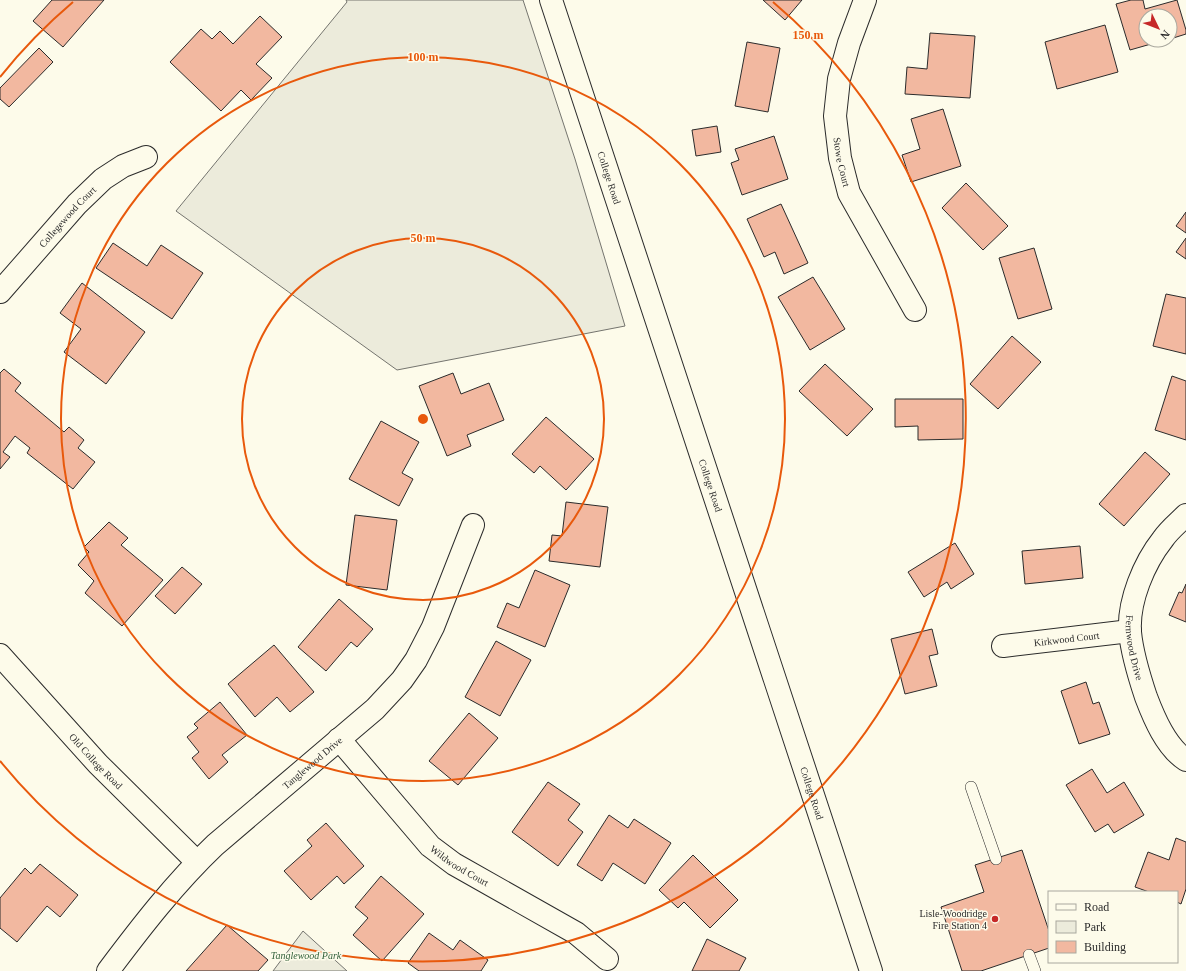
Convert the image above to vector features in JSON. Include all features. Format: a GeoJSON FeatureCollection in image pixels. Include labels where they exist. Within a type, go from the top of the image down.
{"type":"FeatureCollection","features":[{"type":"Feature","properties":{"kind":"street","name":"College Road"},"geometry":{"type":"LineString","coordinates":[[551,0],[871,971]]}},
{"type":"Feature","properties":{"kind":"street","name":"Stowe Court"},"geometry":{"type":"LineString","coordinates":[[865,0],[849,43],[839,78],[835,116],[840,158],[849,193],[915,310]]}},
{"type":"Feature","properties":{"kind":"street","name":"Collegewood Court"},"geometry":{"type":"LineString","coordinates":[[0,292],[77,204],[103,179],[123,166],[146,157]]}},
{"type":"Feature","properties":{"kind":"street","name":"Fernwood Drive"},"geometry":{"type":"LineString","coordinates":[[1186,515],[1164,537],[1152,554],[1140,580],[1132,606],[1130,631],[1139,676],[1153,716],[1168,742],[1186,760]]}},
{"type":"Feature","properties":{"kind":"street","name":"Tanglewood Drive"},"geometry":{"type":"LineString","coordinates":[[108,971],[138,932],[197,862],[214,845],[375,709],[402,680],[416,660],[433,627],[473,525]]}},
{"type":"Feature","properties":{"kind":"street","name":"Kirkwood Court"},"geometry":{"type":"LineString","coordinates":[[1003,646],[1130,631]]}},
{"type":"Feature","properties":{"kind":"street","name":"Old College Road"},"geometry":{"type":"LineString","coordinates":[[0,654],[98,764],[197,862]]}},
{"type":"Feature","properties":{"kind":"street","name":"Wildwood Court"},"geometry":{"type":"LineString","coordinates":[[340,739],[430,846],[454,864],[576,933],[607,959]]}},
{"type":"Feature","properties":{"kind":"lane"},"geometry":{"type":"LineString","coordinates":[[971,787],[996,858]]}},
{"type":"Feature","properties":{"kind":"lane"},"geometry":{"type":"LineString","coordinates":[[1029,955],[1035,971]]}},
{"type":"Feature","properties":{"kind":"green space"},"geometry":{"type":"Polygon","coordinates":[[[346,0],[523,0],[575,159],[625,326],[397,370],[176,211],[347,2],[346,0]]]}},
{"type":"Feature","properties":{"kind":"green space","name":"Tanglewood Park"},"geometry":{"type":"Polygon","coordinates":[[[303,931],[347,971],[273,971],[303,931]]]}},
{"type":"Feature","properties":{"kind":"building"},"geometry":{"type":"Polygon","coordinates":[[[52,0],[104,0],[63,47],[33,21],[52,0]]]}},
{"type":"Feature","properties":{"kind":"building"},"geometry":{"type":"Polygon","coordinates":[[[763,0],[802,0],[785,20],[763,0]]]}},
{"type":"Feature","properties":{"kind":"building"},"geometry":{"type":"Polygon","coordinates":[[[1131,0],[1143,0],[1145,8],[1138,8],[1138,48],[1130,50],[1116,4],[1131,0]]]}},
{"type":"Feature","properties":{"kind":"building"},"geometry":{"type":"Polygon","coordinates":[[[1177,0],[1186,34],[1178,36],[1178,8],[1149,8],[1177,0]]]}},
{"type":"Feature","properties":{"kind":"building"},"geometry":{"type":"Polygon","coordinates":[[[260,16],[282,37],[256,64],[272,78],[251,100],[241,90],[221,111],[170,62],[201,29],[212,39],[220,31],[233,44],[260,16]]]}},
{"type":"Feature","properties":{"kind":"building"},"geometry":{"type":"Polygon","coordinates":[[[1105,25],[1118,72],[1057,89],[1045,42],[1105,25]]]}},
{"type":"Feature","properties":{"kind":"building"},"geometry":{"type":"Polygon","coordinates":[[[930,33],[975,36],[970,98],[905,94],[907,67],[927,69],[930,33]]]}},
{"type":"Feature","properties":{"kind":"building"},"geometry":{"type":"Polygon","coordinates":[[[747,42],[780,48],[768,112],[735,106],[747,42]]]}},
{"type":"Feature","properties":{"kind":"building"},"geometry":{"type":"Polygon","coordinates":[[[39,48],[53,62],[9,107],[0,99],[0,88],[39,48]]]}},
{"type":"Feature","properties":{"kind":"building"},"geometry":{"type":"Polygon","coordinates":[[[943,109],[961,166],[911,182],[902,155],[920,149],[911,119],[943,109]]]}},
{"type":"Feature","properties":{"kind":"building"},"geometry":{"type":"Polygon","coordinates":[[[717,126],[721,152],[696,156],[692,130],[717,126]]]}},
{"type":"Feature","properties":{"kind":"building"},"geometry":{"type":"Polygon","coordinates":[[[774,136],[788,179],[742,195],[731,163],[739,160],[735,149],[774,136]]]}},
{"type":"Feature","properties":{"kind":"building"},"geometry":{"type":"Polygon","coordinates":[[[966,183],[1008,226],[983,250],[942,208],[966,183]]]}},
{"type":"Feature","properties":{"kind":"building"},"geometry":{"type":"Polygon","coordinates":[[[781,204],[808,263],[784,274],[775,252],[764,257],[747,219],[781,204]]]}},
{"type":"Feature","properties":{"kind":"building"},"geometry":{"type":"Polygon","coordinates":[[[1186,212],[1186,233],[1176,226],[1186,212]]]}},
{"type":"Feature","properties":{"kind":"building"},"geometry":{"type":"Polygon","coordinates":[[[1186,238],[1186,259],[1176,252],[1186,238]]]}},
{"type":"Feature","properties":{"kind":"building"},"geometry":{"type":"Polygon","coordinates":[[[113,243],[147,266],[161,245],[203,273],[172,319],[96,268],[113,243]]]}},
{"type":"Feature","properties":{"kind":"building"},"geometry":{"type":"Polygon","coordinates":[[[1034,248],[1052,309],[1018,319],[999,258],[1034,248]]]}},
{"type":"Feature","properties":{"kind":"building"},"geometry":{"type":"Polygon","coordinates":[[[813,277],[845,329],[810,350],[778,297],[813,277]]]}},
{"type":"Feature","properties":{"kind":"building"},"geometry":{"type":"Polygon","coordinates":[[[82,283],[145,332],[106,384],[64,352],[81,329],[60,313],[82,283]]]}},
{"type":"Feature","properties":{"kind":"building"},"geometry":{"type":"Polygon","coordinates":[[[1166,294],[1186,298],[1186,354],[1153,346],[1166,294]]]}},
{"type":"Feature","properties":{"kind":"building"},"geometry":{"type":"Polygon","coordinates":[[[1012,336],[1041,362],[998,409],[970,384],[1012,336]]]}},
{"type":"Feature","properties":{"kind":"building"},"geometry":{"type":"Polygon","coordinates":[[[825,364],[873,409],[847,436],[799,391],[825,364]]]}},
{"type":"Feature","properties":{"kind":"building"},"geometry":{"type":"Polygon","coordinates":[[[4,369],[21,383],[15,391],[64,432],[69,427],[84,440],[78,448],[95,462],[73,489],[27,453],[30,448],[15,436],[3,452],[10,457],[0,469],[0,373],[4,369]]]}},
{"type":"Feature","properties":{"kind":"building"},"geometry":{"type":"Polygon","coordinates":[[[453,373],[461,394],[489,383],[504,420],[467,435],[471,446],[447,456],[419,386],[453,373]]]}},
{"type":"Feature","properties":{"kind":"building"},"geometry":{"type":"Polygon","coordinates":[[[1172,376],[1186,381],[1186,440],[1155,430],[1172,376]]]}},
{"type":"Feature","properties":{"kind":"building"},"geometry":{"type":"Polygon","coordinates":[[[895,399],[963,399],[963,439],[918,440],[918,426],[895,427],[895,399]]]}},
{"type":"Feature","properties":{"kind":"building"},"geometry":{"type":"Polygon","coordinates":[[[546,417],[594,459],[566,490],[540,466],[534,473],[512,454],[546,417]]]}},
{"type":"Feature","properties":{"kind":"building"},"geometry":{"type":"Polygon","coordinates":[[[381,421],[419,442],[402,473],[413,479],[399,506],[349,479],[381,421]]]}},
{"type":"Feature","properties":{"kind":"building"},"geometry":{"type":"Polygon","coordinates":[[[1145,452],[1170,474],[1124,526],[1099,504],[1145,452]]]}},
{"type":"Feature","properties":{"kind":"building"},"geometry":{"type":"Polygon","coordinates":[[[566,502],[608,507],[600,567],[549,561],[552,535],[562,536],[566,502]]]}},
{"type":"Feature","properties":{"kind":"building"},"geometry":{"type":"Polygon","coordinates":[[[355,515],[397,520],[387,590],[346,585],[355,515]]]}},
{"type":"Feature","properties":{"kind":"building"},"geometry":{"type":"Polygon","coordinates":[[[109,522],[128,538],[121,545],[163,580],[122,626],[85,593],[94,581],[78,565],[89,552],[84,547],[109,522]]]}},
{"type":"Feature","properties":{"kind":"building"},"geometry":{"type":"Polygon","coordinates":[[[955,543],[974,574],[951,589],[947,582],[924,597],[908,572],[955,543]]]}},
{"type":"Feature","properties":{"kind":"building"},"geometry":{"type":"Polygon","coordinates":[[[1080,546],[1083,578],[1025,584],[1022,551],[1080,546]]]}},
{"type":"Feature","properties":{"kind":"building"},"geometry":{"type":"Polygon","coordinates":[[[182,567],[202,584],[175,614],[155,596],[182,567]]]}},
{"type":"Feature","properties":{"kind":"building"},"geometry":{"type":"Polygon","coordinates":[[[535,570],[570,585],[545,647],[497,627],[507,603],[519,608],[535,570]]]}},
{"type":"Feature","properties":{"kind":"building"},"geometry":{"type":"Polygon","coordinates":[[[1186,584],[1186,622],[1169,615],[1179,592],[1182,593],[1186,584]]]}},
{"type":"Feature","properties":{"kind":"building"},"geometry":{"type":"Polygon","coordinates":[[[339,599],[373,629],[357,647],[351,642],[326,671],[298,647],[339,599]]]}},
{"type":"Feature","properties":{"kind":"building"},"geometry":{"type":"Polygon","coordinates":[[[932,629],[938,654],[929,656],[937,686],[905,694],[891,639],[932,629]]]}},
{"type":"Feature","properties":{"kind":"building"},"geometry":{"type":"Polygon","coordinates":[[[496,641],[531,660],[500,716],[465,697],[496,641]]]}},
{"type":"Feature","properties":{"kind":"building"},"geometry":{"type":"Polygon","coordinates":[[[274,645],[314,692],[290,712],[277,697],[255,717],[228,684],[274,645]]]}},
{"type":"Feature","properties":{"kind":"building"},"geometry":{"type":"Polygon","coordinates":[[[1086,682],[1093,704],[1099,702],[1110,734],[1079,744],[1061,691],[1086,682]]]}},
{"type":"Feature","properties":{"kind":"building"},"geometry":{"type":"Polygon","coordinates":[[[220,702],[247,735],[222,755],[228,762],[209,779],[192,758],[199,752],[187,737],[198,728],[194,724],[220,702]]]}},
{"type":"Feature","properties":{"kind":"building"},"geometry":{"type":"Polygon","coordinates":[[[469,713],[498,738],[458,785],[429,761],[469,713]]]}},
{"type":"Feature","properties":{"kind":"building"},"geometry":{"type":"Polygon","coordinates":[[[1092,769],[1107,793],[1124,782],[1144,815],[1114,833],[1108,824],[1095,832],[1066,785],[1092,769]]]}},
{"type":"Feature","properties":{"kind":"building"},"geometry":{"type":"Polygon","coordinates":[[[548,782],[580,804],[568,820],[583,832],[558,866],[512,832],[548,782]]]}},
{"type":"Feature","properties":{"kind":"building"},"geometry":{"type":"Polygon","coordinates":[[[609,815],[628,828],[634,819],[671,843],[645,884],[613,863],[602,881],[577,865],[609,815]]]}},
{"type":"Feature","properties":{"kind":"building"},"geometry":{"type":"Polygon","coordinates":[[[326,823],[364,866],[344,884],[337,876],[311,900],[284,871],[312,846],[307,840],[326,823]]]}},
{"type":"Feature","properties":{"kind":"building"},"geometry":{"type":"Polygon","coordinates":[[[1176,838],[1186,842],[1186,889],[1181,904],[1178,902],[1178,891],[1146,891],[1135,887],[1148,852],[1169,860],[1176,838]]]}},
{"type":"Feature","properties":{"kind":"building","name":"Lisle-Woodridge Fire Station 4"},"geometry":{"type":"Polygon","coordinates":[[[1022,850],[1048,928],[1048,948],[981,971],[962,971],[941,907],[984,892],[975,865],[1022,850]]]}},
{"type":"Feature","properties":{"kind":"building"},"geometry":{"type":"Polygon","coordinates":[[[693,855],[738,900],[710,928],[684,902],[678,908],[659,890],[693,855]]]}},
{"type":"Feature","properties":{"kind":"building"},"geometry":{"type":"Polygon","coordinates":[[[40,864],[78,895],[60,917],[47,906],[17,942],[0,928],[0,898],[25,868],[31,874],[40,864]]]}},
{"type":"Feature","properties":{"kind":"building"},"geometry":{"type":"Polygon","coordinates":[[[381,876],[424,914],[382,961],[353,935],[368,918],[355,907],[381,876]]]}},
{"type":"Feature","properties":{"kind":"building"},"geometry":{"type":"Polygon","coordinates":[[[227,925],[268,960],[258,971],[186,971],[227,925]]]}},
{"type":"Feature","properties":{"kind":"building"},"geometry":{"type":"Polygon","coordinates":[[[429,933],[453,950],[460,940],[488,960],[481,971],[419,971],[408,963],[429,933]]]}},
{"type":"Feature","properties":{"kind":"building"},"geometry":{"type":"Polygon","coordinates":[[[707,939],[746,958],[739,971],[692,971],[707,939]]]}},
{"type":"Feature","properties":{"kind":"place","name":"Lisle-Woodridge Fire Station 4"},"geometry":{"type":"Point","coordinates":[995,919]}}]}
